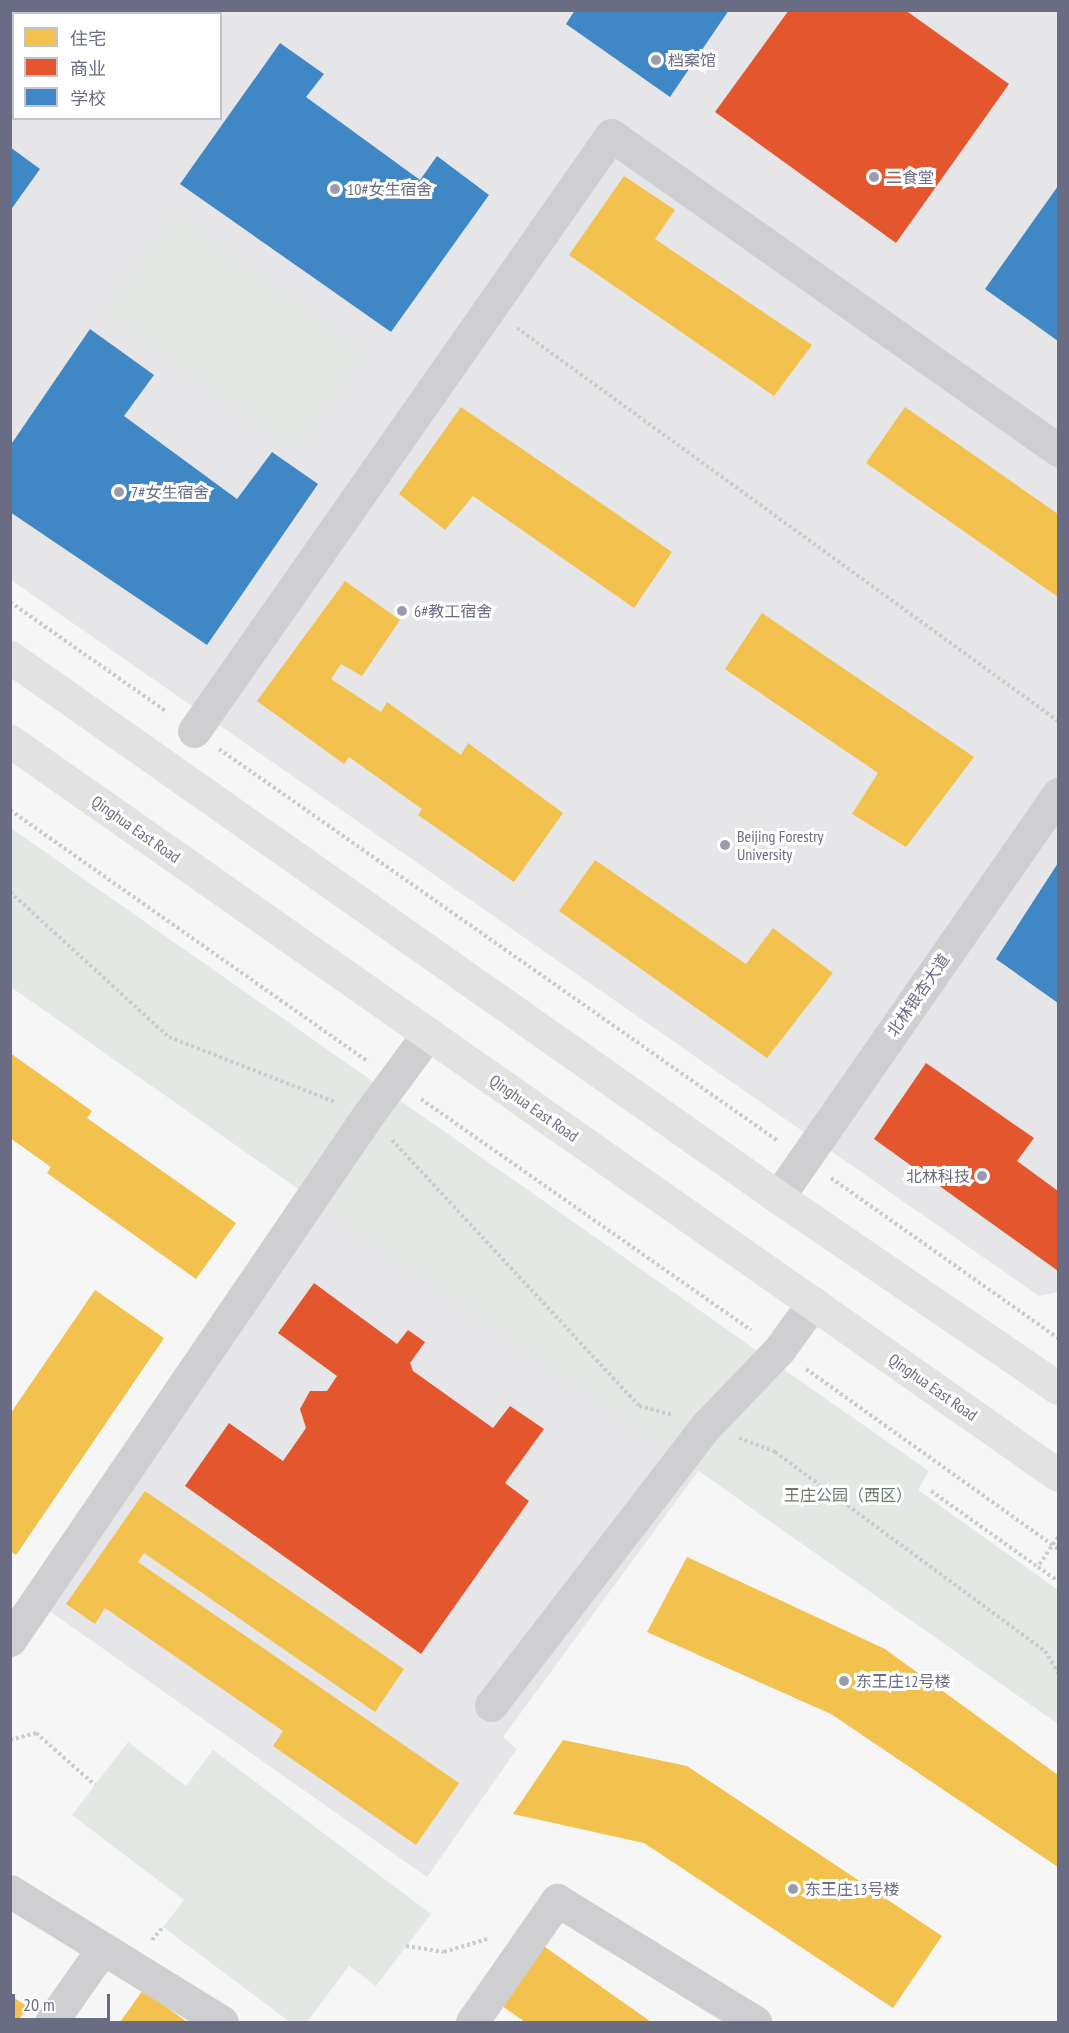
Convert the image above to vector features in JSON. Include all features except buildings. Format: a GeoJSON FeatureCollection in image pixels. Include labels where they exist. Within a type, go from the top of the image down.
{"type":"FeatureCollection","features":[{"type":"Feature","properties":{"kind":"main road"},"geometry":{"type":"LineString","coordinates":[[10,657],[778,1197],[1059,1389]]}},
{"type":"Feature","properties":{"kind":"main road","name":"Qinghua East Road"},"geometry":{"type":"LineString","coordinates":[[10,741],[1059,1475]]}},
{"type":"Feature","properties":{"kind":"street"},"geometry":{"type":"LineString","coordinates":[[194,731],[611,135],[1059,450]]}},
{"type":"Feature","properties":{"kind":"street","name":"北林银杏大道"},"geometry":{"type":"LineString","coordinates":[[778,1197],[1059,794]]}},
{"type":"Feature","properties":{"kind":"street"},"geometry":{"type":"LineString","coordinates":[[10,1640],[368,1115],[428,1034]]}},
{"type":"Feature","properties":{"kind":"street"},"geometry":{"type":"LineString","coordinates":[[490,1706],[707,1425],[779,1350],[813,1303]]}},
{"type":"Feature","properties":{"kind":"street"},"geometry":{"type":"LineString","coordinates":[[10,1891],[222,2022]]}},
{"type":"Feature","properties":{"kind":"street"},"geometry":{"type":"LineString","coordinates":[[472,2022],[557,1900],[755,2022]]}},
{"type":"Feature","properties":{"kind":"street"},"geometry":{"type":"LineString","coordinates":[[51,2022],[103,1948]]}},
{"type":"Feature","properties":{"kind":"path"},"geometry":{"type":"LineString","coordinates":[[490,308],[1059,722]]}},
{"type":"Feature","properties":{"kind":"path"},"geometry":{"type":"LineString","coordinates":[[10,602],[1059,1338]]}},
{"type":"Feature","properties":{"kind":"path"},"geometry":{"type":"LineString","coordinates":[[10,810],[1059,1549]]}},
{"type":"Feature","properties":{"kind":"path"},"geometry":{"type":"LineString","coordinates":[[10,892],[169,1037],[368,1115],[639,1406],[707,1425],[775,1452],[1045,1651],[1059,1673]]}},
{"type":"Feature","properties":{"kind":"path"},"geometry":{"type":"LineString","coordinates":[[931,1491],[1059,1581]]}},
{"type":"Feature","properties":{"kind":"path"},"geometry":{"type":"LineString","coordinates":[[1038,1567],[1059,1538]]}},
{"type":"Feature","properties":{"kind":"path"},"geometry":{"type":"LineString","coordinates":[[10,1740],[36,1733],[95,1785]]}},
{"type":"Feature","properties":{"kind":"path"},"geometry":{"type":"LineString","coordinates":[[406,1946],[444,1952],[490,1938]]}},
{"type":"Feature","properties":{"kind":"shaded area","name":"Beijing Forestry University"},"geometry":{"type":"Polygon","coordinates":[[[1058,11],[1058,1292],[1039,1296],[11,580],[12,68],[12,120],[222,120],[222,12],[50,12],[1058,11]]]}},
{"type":"Feature","properties":{"kind":"shaded area"},"geometry":{"type":"Polygon","coordinates":[[[319,1204],[699,1470],[503,1737],[517,1749],[427,1877],[48,1610],[319,1204]]]}},
{"type":"Feature","properties":{"kind":"green space"},"geometry":{"type":"Polygon","coordinates":[[[175,214],[366,353],[295,451],[104,312],[175,214]]]}},
{"type":"Feature","properties":{"kind":"green space","name":"王庄公园（西区）"},"geometry":{"type":"Polygon","coordinates":[[[11,828],[929,1471],[918,1490],[1058,1590],[1058,1724],[11,987],[11,828]]]}},
{"type":"Feature","properties":{"kind":"green space"},"geometry":{"type":"Polygon","coordinates":[[[128,1742],[186,1786],[213,1750],[431,1914],[376,1986],[349,1966],[307,2022],[290,2022],[163,1927],[184,1900],[72,1815],[128,1742]]]}},
{"type":"Feature","properties":{"kind":"place","name":"档案馆"},"geometry":{"type":"Point","coordinates":[656,60]}},
{"type":"Feature","properties":{"kind":"place","name":"二食堂"},"geometry":{"type":"Point","coordinates":[874,177]}},
{"type":"Feature","properties":{"kind":"place","name":"10#女生宿舍"},"geometry":{"type":"Point","coordinates":[335,189]}},
{"type":"Feature","properties":{"kind":"place","name":"7#女生宿舍"},"geometry":{"type":"Point","coordinates":[119,492]}},
{"type":"Feature","properties":{"kind":"place","name":"6#教工宿舍"},"geometry":{"type":"Point","coordinates":[402,611]}},
{"type":"Feature","properties":{"kind":"place","name":"Beijing Forestry University"},"geometry":{"type":"Point","coordinates":[725,845]}},
{"type":"Feature","properties":{"kind":"place","name":"北林科技"},"geometry":{"type":"Point","coordinates":[982,1176]}},
{"type":"Feature","properties":{"kind":"place","name":"东王庄12号楼"},"geometry":{"type":"Point","coordinates":[844,1681]}},
{"type":"Feature","properties":{"kind":"place","name":"东王庄13号楼"},"geometry":{"type":"Point","coordinates":[793,1889]}}]}
